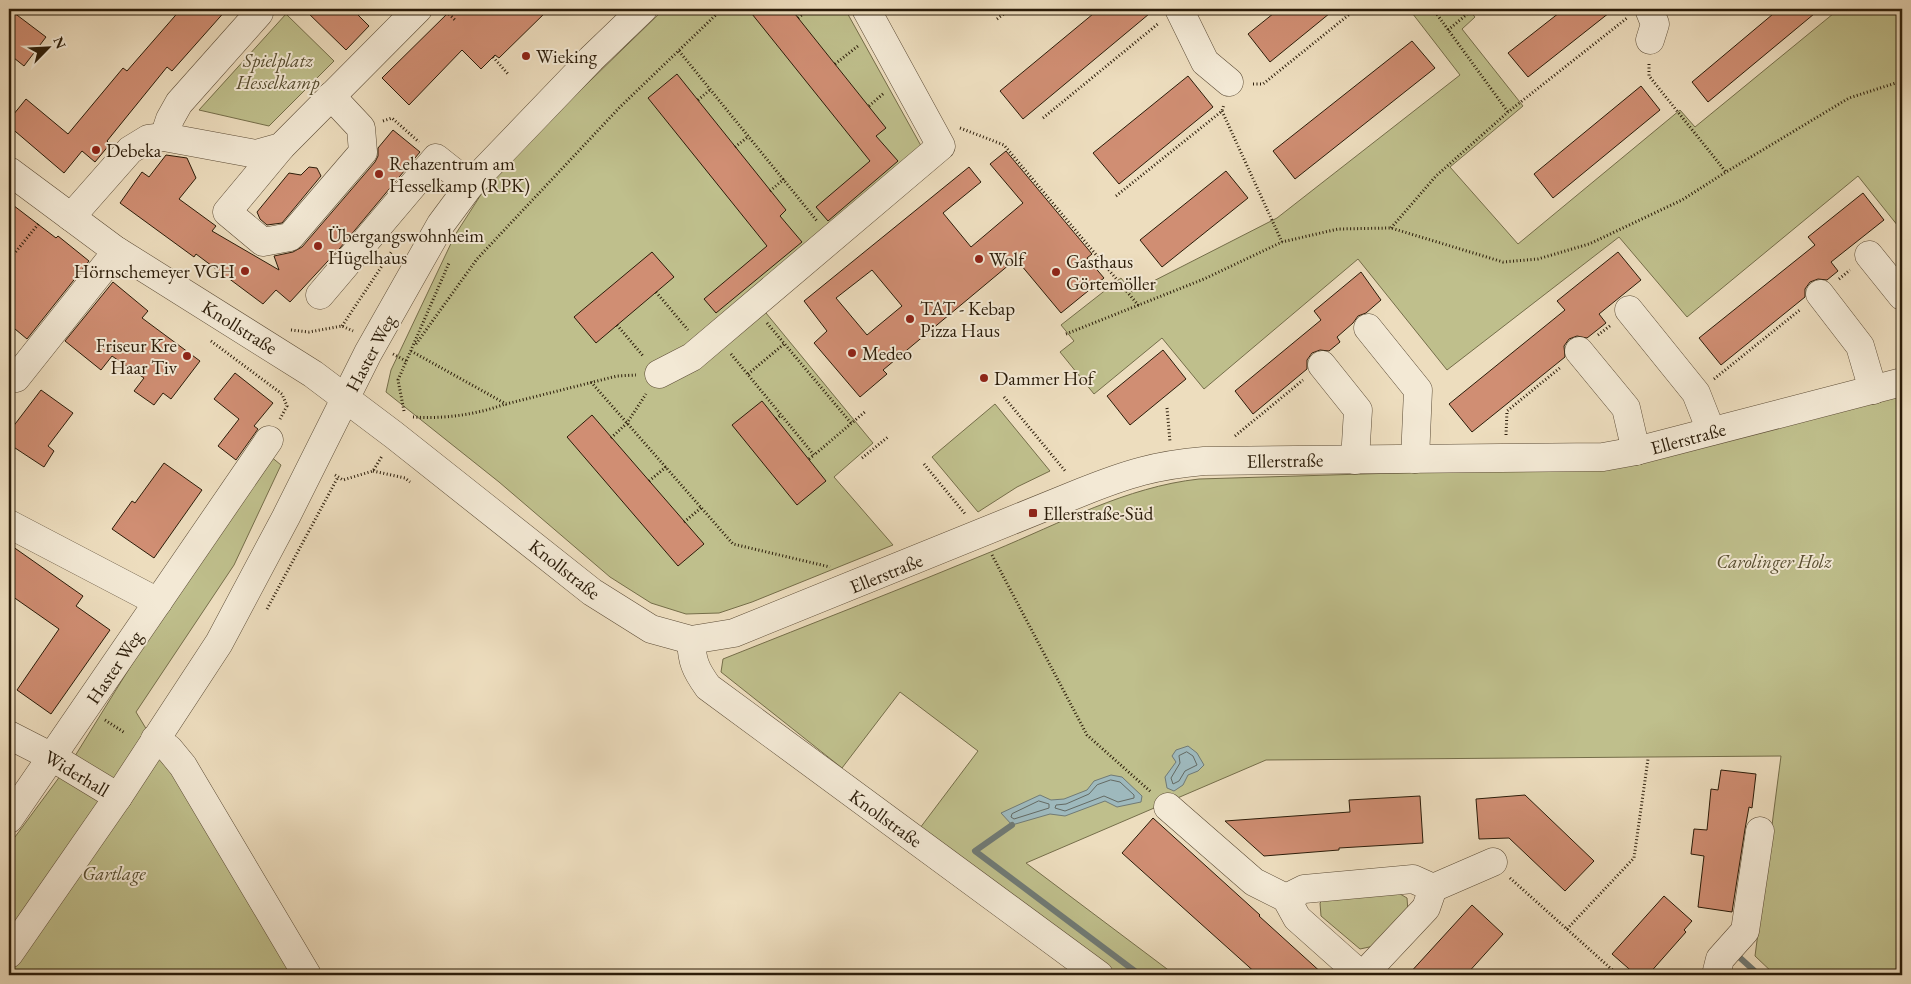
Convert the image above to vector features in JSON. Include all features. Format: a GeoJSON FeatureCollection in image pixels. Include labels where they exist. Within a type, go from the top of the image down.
{"type":"FeatureCollection","features":[{"type":"Feature","properties":{"kind":"street"},"geometry":{"type":"LineString","coordinates":[[331,96],[361,128],[362,152],[290,237],[263,242],[227,212],[281,147],[331,96],[418,9]]}},
{"type":"Feature","properties":{"kind":"street","name":"Haster Weg"},"geometry":{"type":"LineString","coordinates":[[9,954],[118,797],[219,644],[286,517],[368,353],[441,224],[470,186],[591,59],[643,9]]}},
{"type":"Feature","properties":{"kind":"street"},"geometry":{"type":"LineString","coordinates":[[659,374],[692,357],[941,146],[866,9]]}},
{"type":"Feature","properties":{"kind":"street"},"geometry":{"type":"LineString","coordinates":[[1639,12],[1655,24],[1650,40]]}},
{"type":"Feature","properties":{"kind":"street"},"geometry":{"type":"LineString","coordinates":[[164,137],[170,119],[179,103],[259,13]]}},
{"type":"Feature","properties":{"kind":"street"},"geometry":{"type":"LineString","coordinates":[[1170,15],[1205,62],[1229,82]]}},
{"type":"Feature","properties":{"kind":"street"},"geometry":{"type":"LineString","coordinates":[[62,211],[130,150],[148,139],[164,137],[256,154],[281,147]]}},
{"type":"Feature","properties":{"kind":"street"},"geometry":{"type":"LineString","coordinates":[[320,295],[436,158],[470,186]]}},
{"type":"Feature","properties":{"kind":"street","name":"Knollstraße"},"geometry":{"type":"LineString","coordinates":[[9,172],[117,251],[290,358],[346,398],[535,545],[592,592],[651,629],[691,640],[692,656],[696,671],[708,686],[1099,975]]}},
{"type":"Feature","properties":{"kind":"street"},"geometry":{"type":"LineString","coordinates":[[16,378],[117,251]]}},
{"type":"Feature","properties":{"kind":"street"},"geometry":{"type":"LineString","coordinates":[[1869,255],[1902,296]]}},
{"type":"Feature","properties":{"kind":"street"},"geometry":{"type":"LineString","coordinates":[[1820,294],[1860,346],[1873,390]]}},
{"type":"Feature","properties":{"kind":"street"},"geometry":{"type":"LineString","coordinates":[[1629,310],[1696,393],[1711,432]]}},
{"type":"Feature","properties":{"kind":"street"},"geometry":{"type":"LineString","coordinates":[[1368,328],[1418,390],[1415,459]]}},
{"type":"Feature","properties":{"kind":"street"},"geometry":{"type":"LineString","coordinates":[[1579,351],[1626,408],[1636,451]]}},
{"type":"Feature","properties":{"kind":"street"},"geometry":{"type":"LineString","coordinates":[[1322,365],[1358,410],[1355,460]]}},
{"type":"Feature","properties":{"kind":"street","name":"Ellerstraße"},"geometry":{"type":"LineString","coordinates":[[691,640],[734,633],[1122,476],[1172,464],[1204,461],[1603,457],[1636,451],[1902,382]]}},
{"type":"Feature","properties":{"kind":"street","name":"Haster Weg"},"geometry":{"type":"LineString","coordinates":[[9,819],[273,432]]}},
{"type":"Feature","properties":{"kind":"street"},"geometry":{"type":"LineString","coordinates":[[9,524],[158,602]]}},
{"type":"Feature","properties":{"kind":"street","name":"Widerhall"},"geometry":{"type":"LineString","coordinates":[[9,735],[52,757],[118,797]]}},
{"type":"Feature","properties":{"kind":"street"},"geometry":{"type":"LineString","coordinates":[[155,739],[169,749],[183,766],[307,975]]}},
{"type":"Feature","properties":{"kind":"street"},"geometry":{"type":"LineString","coordinates":[[1168,807],[1254,882],[1286,898],[1297,918],[1362,975],[1426,908],[1433,888],[1493,862]]}},
{"type":"Feature","properties":{"kind":"street"},"geometry":{"type":"LineString","coordinates":[[1716,975],[1720,959],[1745,931],[1760,831]]}},
{"type":"Feature","properties":{"kind":"street"},"geometry":{"type":"LineString","coordinates":[[1286,898],[1304,889],[1413,879],[1433,888]]}},
{"type":"Feature","properties":{"kind":"path"},"geometry":{"type":"LineString","coordinates":[[444,9],[455,20]]}},
{"type":"Feature","properties":{"kind":"path"},"geometry":{"type":"LineString","coordinates":[[411,351],[477,259],[620,107],[722,9]]}},
{"type":"Feature","properties":{"kind":"path"},"geometry":{"type":"LineString","coordinates":[[798,18],[809,9]]}},
{"type":"Feature","properties":{"kind":"path"},"geometry":{"type":"LineString","coordinates":[[997,19],[1010,9]]}},
{"type":"Feature","properties":{"kind":"path"},"geometry":{"type":"LineString","coordinates":[[1116,196],[1222,111],[1229,82],[1263,84],[1356,9]]}},
{"type":"Feature","properties":{"kind":"path"},"geometry":{"type":"LineString","coordinates":[[1433,9],[1508,112]]}},
{"type":"Feature","properties":{"kind":"path"},"geometry":{"type":"LineString","coordinates":[[1448,30],[1473,9]]}},
{"type":"Feature","properties":{"kind":"path"},"geometry":{"type":"LineString","coordinates":[[1391,228],[1436,176],[1508,112],[1639,12]]}},
{"type":"Feature","properties":{"kind":"path"},"geometry":{"type":"LineString","coordinates":[[1043,118],[1170,15]]}},
{"type":"Feature","properties":{"kind":"path"},"geometry":{"type":"LineString","coordinates":[[1650,40],[1649,76],[1726,172]]}},
{"type":"Feature","properties":{"kind":"path"},"geometry":{"type":"LineString","coordinates":[[679,51],[832,239]]}},
{"type":"Feature","properties":{"kind":"path"},"geometry":{"type":"LineString","coordinates":[[493,58],[508,74]]}},
{"type":"Feature","properties":{"kind":"path"},"geometry":{"type":"LineString","coordinates":[[1066,334],[1204,280],[1282,242],[1338,229],[1391,228],[1503,262],[1538,259],[1589,244],[1682,200],[1849,98],[1902,81]]}},
{"type":"Feature","properties":{"kind":"path"},"geometry":{"type":"LineString","coordinates":[[698,100],[711,89]]}},
{"type":"Feature","properties":{"kind":"path"},"geometry":{"type":"LineString","coordinates":[[1222,111],[1282,242]]}},
{"type":"Feature","properties":{"kind":"path"},"geometry":{"type":"LineString","coordinates":[[361,128],[392,118],[436,158]]}},
{"type":"Feature","properties":{"kind":"path"},"geometry":{"type":"LineString","coordinates":[[960,128],[1004,145],[1139,306]]}},
{"type":"Feature","properties":{"kind":"path"},"geometry":{"type":"LineString","coordinates":[[735,146],[749,136]]}},
{"type":"Feature","properties":{"kind":"path"},"geometry":{"type":"LineString","coordinates":[[770,191],[784,179]]}},
{"type":"Feature","properties":{"kind":"path"},"geometry":{"type":"LineString","coordinates":[[9,260],[62,211]]}},
{"type":"Feature","properties":{"kind":"path"},"geometry":{"type":"LineString","coordinates":[[1696,393],[1869,255]]}},
{"type":"Feature","properties":{"kind":"path"},"geometry":{"type":"LineString","coordinates":[[452,256],[398,380],[405,417],[433,418],[490,410],[506,404],[617,376],[659,374]]}},
{"type":"Feature","properties":{"kind":"path"},"geometry":{"type":"LineString","coordinates":[[656,292],[748,374],[814,455]]}},
{"type":"Feature","properties":{"kind":"path"},"geometry":{"type":"LineString","coordinates":[[752,305],[850,423]]}},
{"type":"Feature","properties":{"kind":"path"},"geometry":{"type":"LineString","coordinates":[[1505,458],[1507,411],[1629,310]]}},
{"type":"Feature","properties":{"kind":"path"},"geometry":{"type":"LineString","coordinates":[[617,325],[659,374]]}},
{"type":"Feature","properties":{"kind":"path"},"geometry":{"type":"LineString","coordinates":[[309,332],[342,326]]}},
{"type":"Feature","properties":{"kind":"path"},"geometry":{"type":"LineString","coordinates":[[748,374],[784,344]]}},
{"type":"Feature","properties":{"kind":"path"},"geometry":{"type":"LineString","coordinates":[[411,351],[506,404]]}},
{"type":"Feature","properties":{"kind":"path"},"geometry":{"type":"LineString","coordinates":[[1234,437],[1322,365]]}},
{"type":"Feature","properties":{"kind":"path"},"geometry":{"type":"LineString","coordinates":[[611,438],[627,423],[659,374]]}},
{"type":"Feature","properties":{"kind":"path"},"geometry":{"type":"LineString","coordinates":[[591,382],[733,544],[836,568]]}},
{"type":"Feature","properties":{"kind":"path"},"geometry":{"type":"LineString","coordinates":[[272,385],[282,394],[287,406],[273,432]]}},
{"type":"Feature","properties":{"kind":"path"},"geometry":{"type":"LineString","coordinates":[[1004,397],[1082,492]]}},
{"type":"Feature","properties":{"kind":"path"},"geometry":{"type":"LineString","coordinates":[[1167,408],[1172,464]]}},
{"type":"Feature","properties":{"kind":"path"},"geometry":{"type":"LineString","coordinates":[[809,459],[866,410]]}},
{"type":"Feature","properties":{"kind":"path"},"geometry":{"type":"LineString","coordinates":[[776,419],[781,415]]}},
{"type":"Feature","properties":{"kind":"path"},"geometry":{"type":"LineString","coordinates":[[862,458],[888,437]]}},
{"type":"Feature","properties":{"kind":"path"},"geometry":{"type":"LineString","coordinates":[[924,464],[982,534],[1087,735],[1168,807]]}},
{"type":"Feature","properties":{"kind":"path"},"geometry":{"type":"LineString","coordinates":[[649,481],[666,467]]}},
{"type":"Feature","properties":{"kind":"path"},"geometry":{"type":"LineString","coordinates":[[684,522],[701,508]]}},
{"type":"Feature","properties":{"kind":"path"},"geometry":{"type":"LineString","coordinates":[[1567,929],[1634,858],[1648,759]]}},
{"type":"Feature","properties":{"kind":"path"},"geometry":{"type":"LineString","coordinates":[[1493,862],[1618,975]]}},
{"type":"Feature","properties":{"kind":"green space"},"geometry":{"type":"Polygon","coordinates":[[[664,9],[845,9],[925,153],[752,296],[873,443],[834,477],[893,545],[752,602],[719,613],[686,614],[651,603],[610,577],[499,482],[386,392],[391,370],[455,235],[482,193],[519,150],[664,9]]]}},
{"type":"Feature","properties":{"kind":"green space"},"geometry":{"type":"Polygon","coordinates":[[[1409,9],[1468,9],[1475,17],[1462,29],[1523,106],[1450,167],[1518,244],[1680,110],[1695,127],[1839,9],[1902,9],[1902,231],[1858,176],[1687,317],[1619,237],[1447,370],[1358,259],[1204,389],[1162,338],[1094,394],[1060,352],[1074,341],[1061,325],[1121,278],[1132,292],[1277,218],[1460,75],[1409,9]]]}},
{"type":"Feature","properties":{"kind":"green space","name":"Spielplatz Hesselkamp"},"geometry":{"type":"Polygon","coordinates":[[[286,14],[334,61],[269,126],[199,110],[286,14]]]}},
{"type":"Feature","properties":{"kind":"green space","name":"Carolinger Holz"},"geometry":{"type":"Polygon","coordinates":[[[1902,396],[1902,975],[1775,975],[1755,956],[1781,756],[1266,760],[1026,863],[1175,975],[1120,975],[920,828],[978,751],[900,692],[842,768],[721,672],[723,659],[960,565],[1094,508],[1120,498],[1172,483],[1199,479],[1627,466],[1902,396]]]}},
{"type":"Feature","properties":{"kind":"green space"},"geometry":{"type":"Polygon","coordinates":[[[995,404],[1050,471],[1017,487],[978,512],[932,457],[995,404]]]}},
{"type":"Feature","properties":{"kind":"green space","name":"Gartlage"},"geometry":{"type":"Polygon","coordinates":[[[264,451],[281,465],[234,565],[136,712],[295,975],[9,975],[9,845],[75,756],[264,451]]]}},
{"type":"Feature","properties":{"kind":"green space"},"geometry":{"type":"Polygon","coordinates":[[[1395,891],[1407,898],[1408,911],[1374,946],[1360,949],[1321,916],[1320,903],[1327,896],[1395,891]]]}},
{"type":"Feature","properties":{"kind":"water"},"geometry":{"type":"Polygon","coordinates":[[[1188,746],[1197,753],[1204,765],[1198,771],[1188,775],[1183,785],[1174,791],[1167,788],[1165,777],[1176,762],[1172,756],[1176,750],[1188,746]]]}},
{"type":"Feature","properties":{"kind":"water"},"geometry":{"type":"Polygon","coordinates":[[[1111,775],[1122,777],[1142,796],[1141,802],[1117,807],[1105,801],[1065,816],[1050,814],[1012,825],[1001,813],[1040,795],[1051,800],[1064,799],[1087,790],[1094,781],[1111,775]]]}},
{"type":"Feature","properties":{"kind":"building"},"geometry":{"type":"Polygon","coordinates":[[[9,9],[46,37],[24,66],[9,54],[9,9]]]}},
{"type":"Feature","properties":{"kind":"building"},"geometry":{"type":"Polygon","coordinates":[[[181,9],[227,9],[172,71],[167,67],[107,141],[110,144],[95,162],[82,151],[64,173],[9,126],[9,120],[26,99],[68,134],[123,68],[127,71],[181,9]]]}},
{"type":"Feature","properties":{"kind":"building"},"geometry":{"type":"Polygon","coordinates":[[[304,9],[352,9],[369,26],[346,50],[304,9]]]}},
{"type":"Feature","properties":{"kind":"building"},"geometry":{"type":"Polygon","coordinates":[[[452,9],[549,9],[499,58],[495,55],[481,69],[462,50],[409,105],[382,78],[452,9]]]}},
{"type":"Feature","properties":{"kind":"building"},"geometry":{"type":"Polygon","coordinates":[[[748,9],[791,9],[886,128],[876,136],[898,161],[828,221],[816,207],[870,161],[748,9]]]}},
{"type":"Feature","properties":{"kind":"building"},"geometry":{"type":"Polygon","coordinates":[[[1099,9],[1155,9],[1023,119],[1000,91],[1099,9]]]}},
{"type":"Feature","properties":{"kind":"building"},"geometry":{"type":"Polygon","coordinates":[[[1279,9],[1335,9],[1270,62],[1248,34],[1279,9]]]}},
{"type":"Feature","properties":{"kind":"building"},"geometry":{"type":"Polygon","coordinates":[[[1564,9],[1614,9],[1528,77],[1508,53],[1564,9]]]}},
{"type":"Feature","properties":{"kind":"building"},"geometry":{"type":"Polygon","coordinates":[[[1779,9],[1820,9],[1708,102],[1692,82],[1779,9]]]}},
{"type":"Feature","properties":{"kind":"building"},"geometry":{"type":"Polygon","coordinates":[[[1412,41],[1435,68],[1295,179],[1273,151],[1412,41]]]}},
{"type":"Feature","properties":{"kind":"building"},"geometry":{"type":"Polygon","coordinates":[[[677,74],[786,210],[780,216],[802,242],[716,313],[704,299],[767,246],[648,98],[677,74]]]}},
{"type":"Feature","properties":{"kind":"building"},"geometry":{"type":"Polygon","coordinates":[[[1188,76],[1213,107],[1119,184],[1093,153],[1188,76]]]}},
{"type":"Feature","properties":{"kind":"building"},"geometry":{"type":"Polygon","coordinates":[[[1641,86],[1660,110],[1553,198],[1534,174],[1641,86]]]}},
{"type":"Feature","properties":{"kind":"building"},"geometry":{"type":"Polygon","coordinates":[[[393,130],[420,152],[340,248],[290,302],[276,290],[263,304],[196,254],[194,257],[120,203],[142,172],[149,177],[166,155],[187,158],[196,178],[179,199],[216,226],[212,231],[279,270],[274,256],[293,252],[302,247],[375,162],[378,156],[378,148],[393,130]]]}},
{"type":"Feature","properties":{"kind":"building"},"geometry":{"type":"Polygon","coordinates":[[[1006,151],[1092,254],[1087,258],[1104,278],[1061,313],[1016,259],[883,370],[887,374],[860,397],[814,343],[827,331],[804,301],[969,167],[981,182],[943,213],[971,247],[1023,203],[990,164],[1006,151]],[[872,270],[836,298],[867,335],[902,306],[872,270]]]}},
{"type":"Feature","properties":{"kind":"building"},"geometry":{"type":"Polygon","coordinates":[[[309,167],[317,168],[321,176],[282,223],[267,225],[260,219],[257,212],[289,173],[301,175],[309,167]]]}},
{"type":"Feature","properties":{"kind":"building"},"geometry":{"type":"Polygon","coordinates":[[[1226,171],[1248,198],[1162,267],[1140,240],[1226,171]]]}},
{"type":"Feature","properties":{"kind":"building"},"geometry":{"type":"Polygon","coordinates":[[[1863,193],[1884,220],[1831,262],[1838,271],[1827,280],[1818,279],[1810,282],[1805,289],[1805,297],[1721,365],[1699,338],[1815,245],[1808,237],[1863,193]]]}},
{"type":"Feature","properties":{"kind":"building"},"geometry":{"type":"Polygon","coordinates":[[[9,202],[56,238],[58,236],[89,261],[27,339],[9,324],[9,202]]]}},
{"type":"Feature","properties":{"kind":"building"},"geometry":{"type":"Polygon","coordinates":[[[652,252],[674,277],[596,343],[574,317],[652,252]]]}},
{"type":"Feature","properties":{"kind":"building"},"geometry":{"type":"Polygon","coordinates":[[[1618,252],[1641,280],[1599,314],[1606,323],[1587,338],[1577,336],[1569,339],[1564,346],[1565,357],[1472,432],[1449,404],[1565,310],[1557,301],[1618,252]]]}},
{"type":"Feature","properties":{"kind":"building"},"geometry":{"type":"Polygon","coordinates":[[[1361,272],[1381,300],[1366,313],[1358,316],[1337,337],[1340,342],[1329,351],[1320,350],[1312,353],[1307,360],[1307,369],[1253,414],[1235,391],[1321,320],[1314,311],[1361,272]]]}},
{"type":"Feature","properties":{"kind":"building"},"geometry":{"type":"Polygon","coordinates":[[[113,282],[148,311],[142,318],[200,361],[171,399],[163,393],[154,405],[134,391],[144,378],[112,356],[101,370],[65,341],[113,282]]]}},
{"type":"Feature","properties":{"kind":"building"},"geometry":{"type":"Polygon","coordinates":[[[1163,350],[1186,379],[1130,425],[1107,396],[1163,350]]]}},
{"type":"Feature","properties":{"kind":"building"},"geometry":{"type":"Polygon","coordinates":[[[235,373],[273,403],[254,426],[258,429],[236,460],[218,446],[239,419],[214,399],[235,373]]]}},
{"type":"Feature","properties":{"kind":"building"},"geometry":{"type":"Polygon","coordinates":[[[41,390],[73,413],[48,446],[54,451],[44,467],[9,444],[9,432],[41,390]]]}},
{"type":"Feature","properties":{"kind":"building"},"geometry":{"type":"Polygon","coordinates":[[[762,401],[826,481],[797,505],[732,425],[762,401]]]}},
{"type":"Feature","properties":{"kind":"building"},"geometry":{"type":"Polygon","coordinates":[[[592,415],[704,544],[678,566],[567,437],[592,415]]]}},
{"type":"Feature","properties":{"kind":"building"},"geometry":{"type":"Polygon","coordinates":[[[164,463],[202,490],[154,558],[112,529],[132,501],[135,503],[164,463]]]}},
{"type":"Feature","properties":{"kind":"building"},"geometry":{"type":"Polygon","coordinates":[[[9,544],[83,596],[76,606],[110,630],[51,714],[17,690],[59,629],[9,594],[9,544]]]}},
{"type":"Feature","properties":{"kind":"building"},"geometry":{"type":"Polygon","coordinates":[[[1721,770],[1756,774],[1752,808],[1749,807],[1732,912],[1698,907],[1704,856],[1691,854],[1694,829],[1707,830],[1711,789],[1718,790],[1721,770]]]}},
{"type":"Feature","properties":{"kind":"building"},"geometry":{"type":"Polygon","coordinates":[[[1525,795],[1594,861],[1565,891],[1509,838],[1479,839],[1476,799],[1525,795]]]}},
{"type":"Feature","properties":{"kind":"building"},"geometry":{"type":"Polygon","coordinates":[[[1420,796],[1423,843],[1339,848],[1339,850],[1264,856],[1225,821],[1350,812],[1349,800],[1420,796]]]}},
{"type":"Feature","properties":{"kind":"building"},"geometry":{"type":"Polygon","coordinates":[[[1153,818],[1324,975],[1258,975],[1122,853],[1153,818]]]}},
{"type":"Feature","properties":{"kind":"building"},"geometry":{"type":"Polygon","coordinates":[[[1664,896],[1692,921],[1684,930],[1686,932],[1648,975],[1636,975],[1612,954],[1664,896]]]}},
{"type":"Feature","properties":{"kind":"building"},"geometry":{"type":"Polygon","coordinates":[[[1472,905],[1503,934],[1466,975],[1408,975],[1472,905]]]}},
{"type":"Feature","properties":{"kind":"waterway"},"geometry":{"type":"LineString","coordinates":[[1012,825],[975,851],[1140,975]]}},
{"type":"Feature","properties":{"kind":"waterway"},"geometry":{"type":"LineString","coordinates":[[1738,956],[1759,975]]}},
{"type":"Feature","properties":{"kind":"place","name":"Wieking"},"geometry":{"type":"Point","coordinates":[526,56]}},
{"type":"Feature","properties":{"kind":"place","name":"Debeka"},"geometry":{"type":"Point","coordinates":[96,150]}},
{"type":"Feature","properties":{"kind":"place","name":"Rehazentrum am Hesselkamp (RPK)"},"geometry":{"type":"Point","coordinates":[379,174]}},
{"type":"Feature","properties":{"kind":"place","name":"Übergangswohnheim Hügelhaus"},"geometry":{"type":"Point","coordinates":[318,246]}},
{"type":"Feature","properties":{"kind":"place","name":"Wolf"},"geometry":{"type":"Point","coordinates":[979,259]}},
{"type":"Feature","properties":{"kind":"place","name":"Hörnschemeyer VGH"},"geometry":{"type":"Point","coordinates":[245,271]}},
{"type":"Feature","properties":{"kind":"place","name":"Gasthaus Görtemöller"},"geometry":{"type":"Point","coordinates":[1056,272]}},
{"type":"Feature","properties":{"kind":"place","name":"TAT - Kebap Pizza Haus"},"geometry":{"type":"Point","coordinates":[910,319]}},
{"type":"Feature","properties":{"kind":"place","name":"Medeo"},"geometry":{"type":"Point","coordinates":[852,353]}},
{"type":"Feature","properties":{"kind":"place","name":"Friseur Kre Haar Tiv"},"geometry":{"type":"Point","coordinates":[187,356]}},
{"type":"Feature","properties":{"kind":"place","name":"Dammer Hof"},"geometry":{"type":"Point","coordinates":[984,378]}},
{"type":"Feature","properties":{"kind":"place","name":"Ellerstraße-Süd"},"geometry":{"type":"Point","coordinates":[1033,513]}}]}
